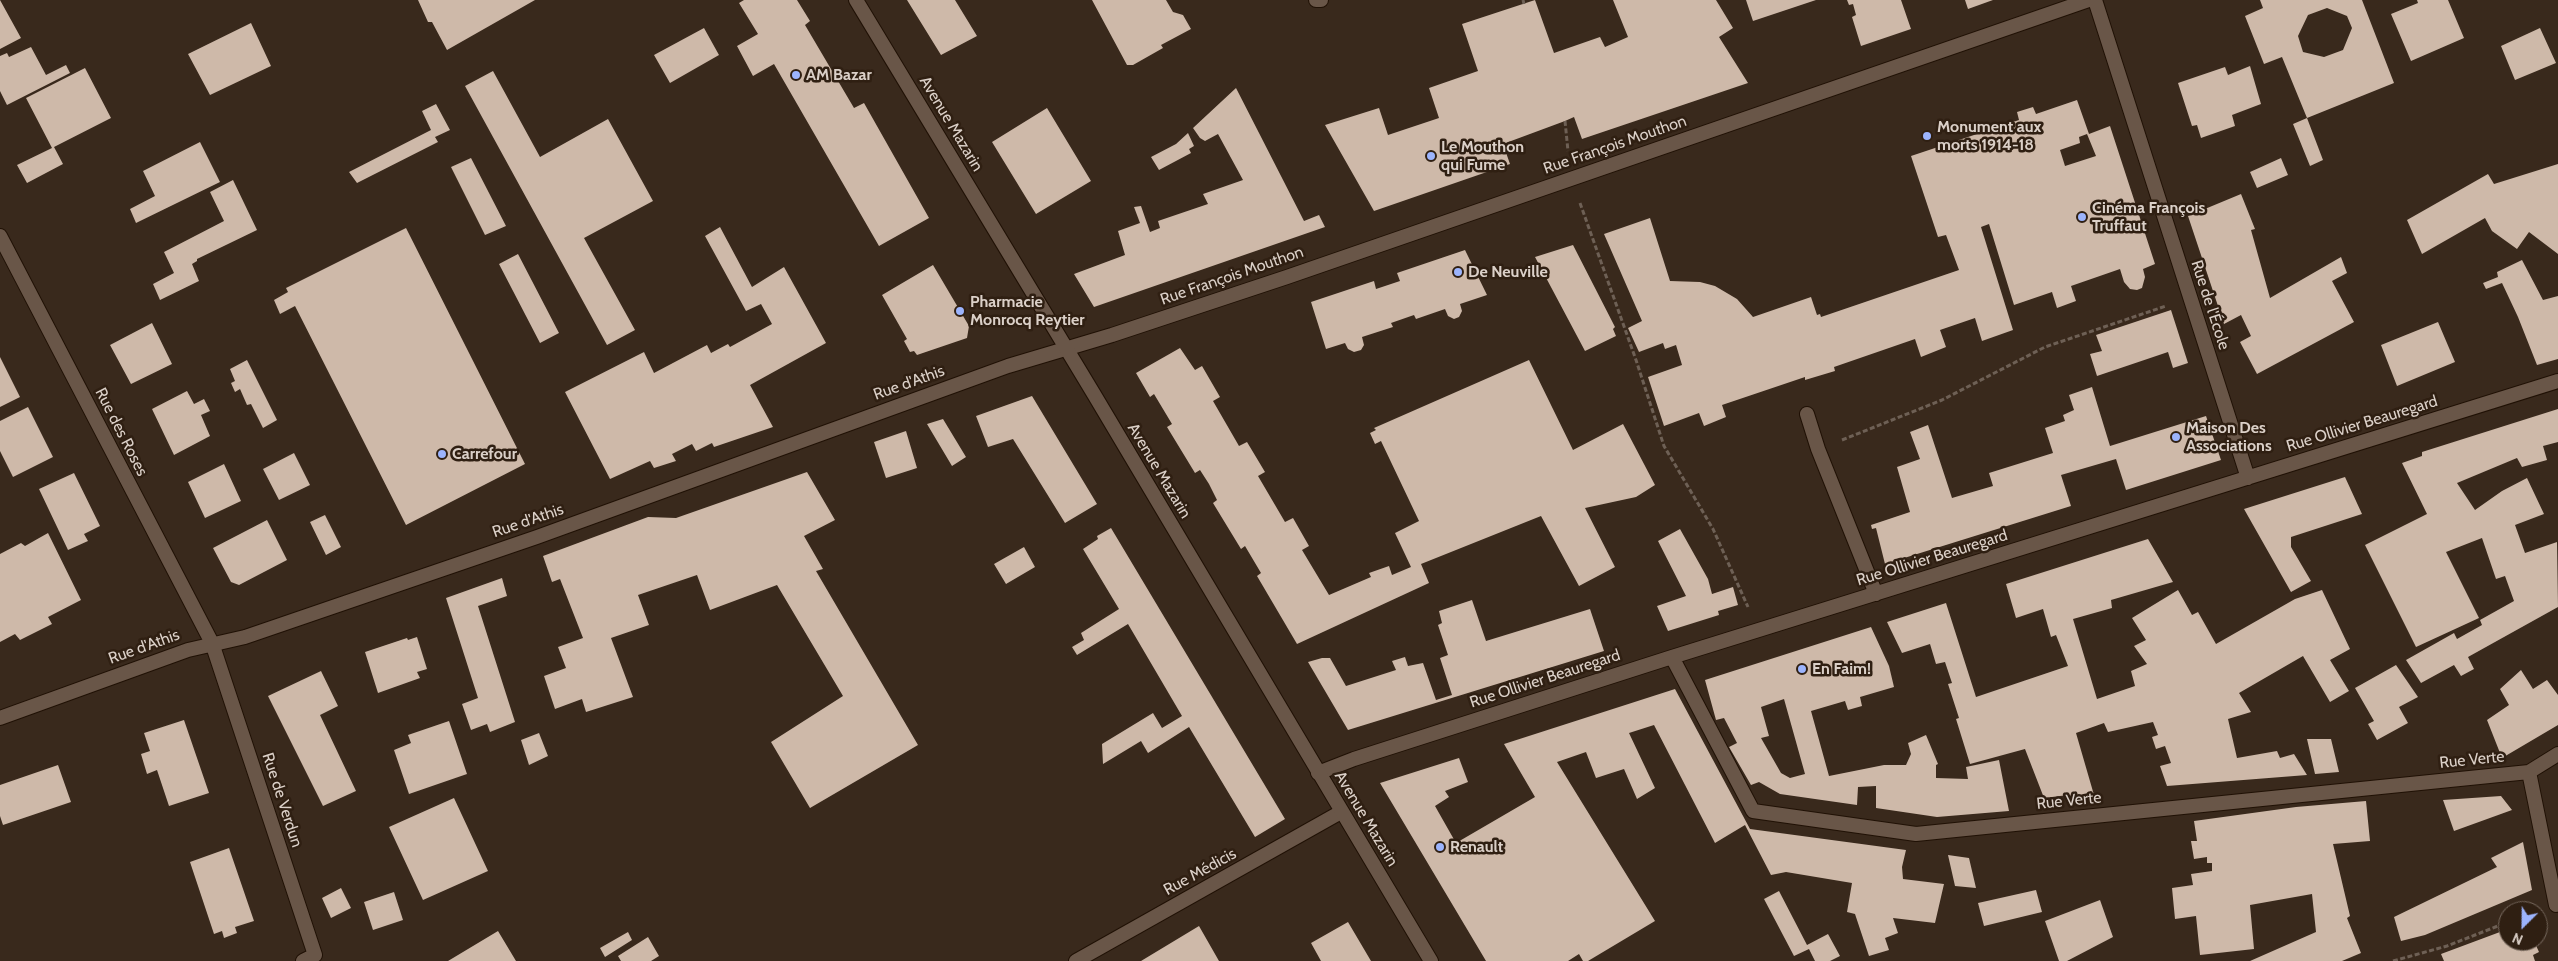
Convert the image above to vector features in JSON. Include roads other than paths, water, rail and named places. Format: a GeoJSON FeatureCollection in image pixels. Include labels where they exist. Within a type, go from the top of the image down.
{"type":"FeatureCollection","features":[{"type":"Feature","properties":{"kind":"street","name":"Avenue Mazarin"},"geometry":{"type":"LineString","coordinates":[[856,0],[1066,348],[1431,961]]}},
{"type":"Feature","properties":{"kind":"street"},"geometry":{"type":"LineString","coordinates":[[1316,0],[1321,0]]}},
{"type":"Feature","properties":{"kind":"street","name":"Rue François Mouthon"},"geometry":{"type":"LineString","coordinates":[[1066,348],[1112,335],[1288,276],[2089,0]]}},
{"type":"Feature","properties":{"kind":"street","name":"Rue de l'École"},"geometry":{"type":"LineString","coordinates":[[2094,0],[2248,478]]}},
{"type":"Feature","properties":{"kind":"street","name":"Rue des Roses"},"geometry":{"type":"LineString","coordinates":[[0,236],[212,643]]}},
{"type":"Feature","properties":{"kind":"street","name":"Rue d'Athis"},"geometry":{"type":"LineString","coordinates":[[0,718],[212,643],[245,637],[518,544],[1008,366],[1066,348]]}},
{"type":"Feature","properties":{"kind":"street","name":"Rue Ollivier Beauregard"},"geometry":{"type":"LineString","coordinates":[[1318,773],[1354,759],[1672,657],[2558,381]]}},
{"type":"Feature","properties":{"kind":"street"},"geometry":{"type":"LineString","coordinates":[[1807,414],[1818,449],[1876,594]]}},
{"type":"Feature","properties":{"kind":"street","name":"Rue de Verdun"},"geometry":{"type":"LineString","coordinates":[[212,643],[315,954],[303,961]]}},
{"type":"Feature","properties":{"kind":"street","name":"Rue Verte"},"geometry":{"type":"LineString","coordinates":[[1672,657],[1753,811],[1916,834],[2530,772],[2558,754]]}},
{"type":"Feature","properties":{"kind":"street"},"geometry":{"type":"LineString","coordinates":[[2530,772],[2556,905]]}},
{"type":"Feature","properties":{"kind":"street","name":"Rue Médicis"},"geometry":{"type":"LineString","coordinates":[[1076,961],[1341,812]]}},
{"type":"Feature","properties":{"kind":"place","name":"AM Bazar"},"geometry":{"type":"Point","coordinates":[796,75]}},
{"type":"Feature","properties":{"kind":"place","name":"Monument aux morts 1914-18"},"geometry":{"type":"Point","coordinates":[1927,136]}},
{"type":"Feature","properties":{"kind":"place","name":"Le Mouthon qui Fume"},"geometry":{"type":"Point","coordinates":[1431,156]}},
{"type":"Feature","properties":{"kind":"place","name":"Cinéma François Truffaut"},"geometry":{"type":"Point","coordinates":[2082,217]}},
{"type":"Feature","properties":{"kind":"place","name":"De Neuville"},"geometry":{"type":"Point","coordinates":[1458,272]}},
{"type":"Feature","properties":{"kind":"place","name":"Pharmacie Monrocq Reytier"},"geometry":{"type":"Point","coordinates":[960,311]}},
{"type":"Feature","properties":{"kind":"place","name":"Maison Des Associations"},"geometry":{"type":"Point","coordinates":[2176,437]}},
{"type":"Feature","properties":{"kind":"place","name":"Carrefour"},"geometry":{"type":"Point","coordinates":[442,454]}},
{"type":"Feature","properties":{"kind":"place","name":"En Faim!"},"geometry":{"type":"Point","coordinates":[1802,669]}},
{"type":"Feature","properties":{"kind":"place","name":"Renault"},"geometry":{"type":"Point","coordinates":[1440,847]}}]}
